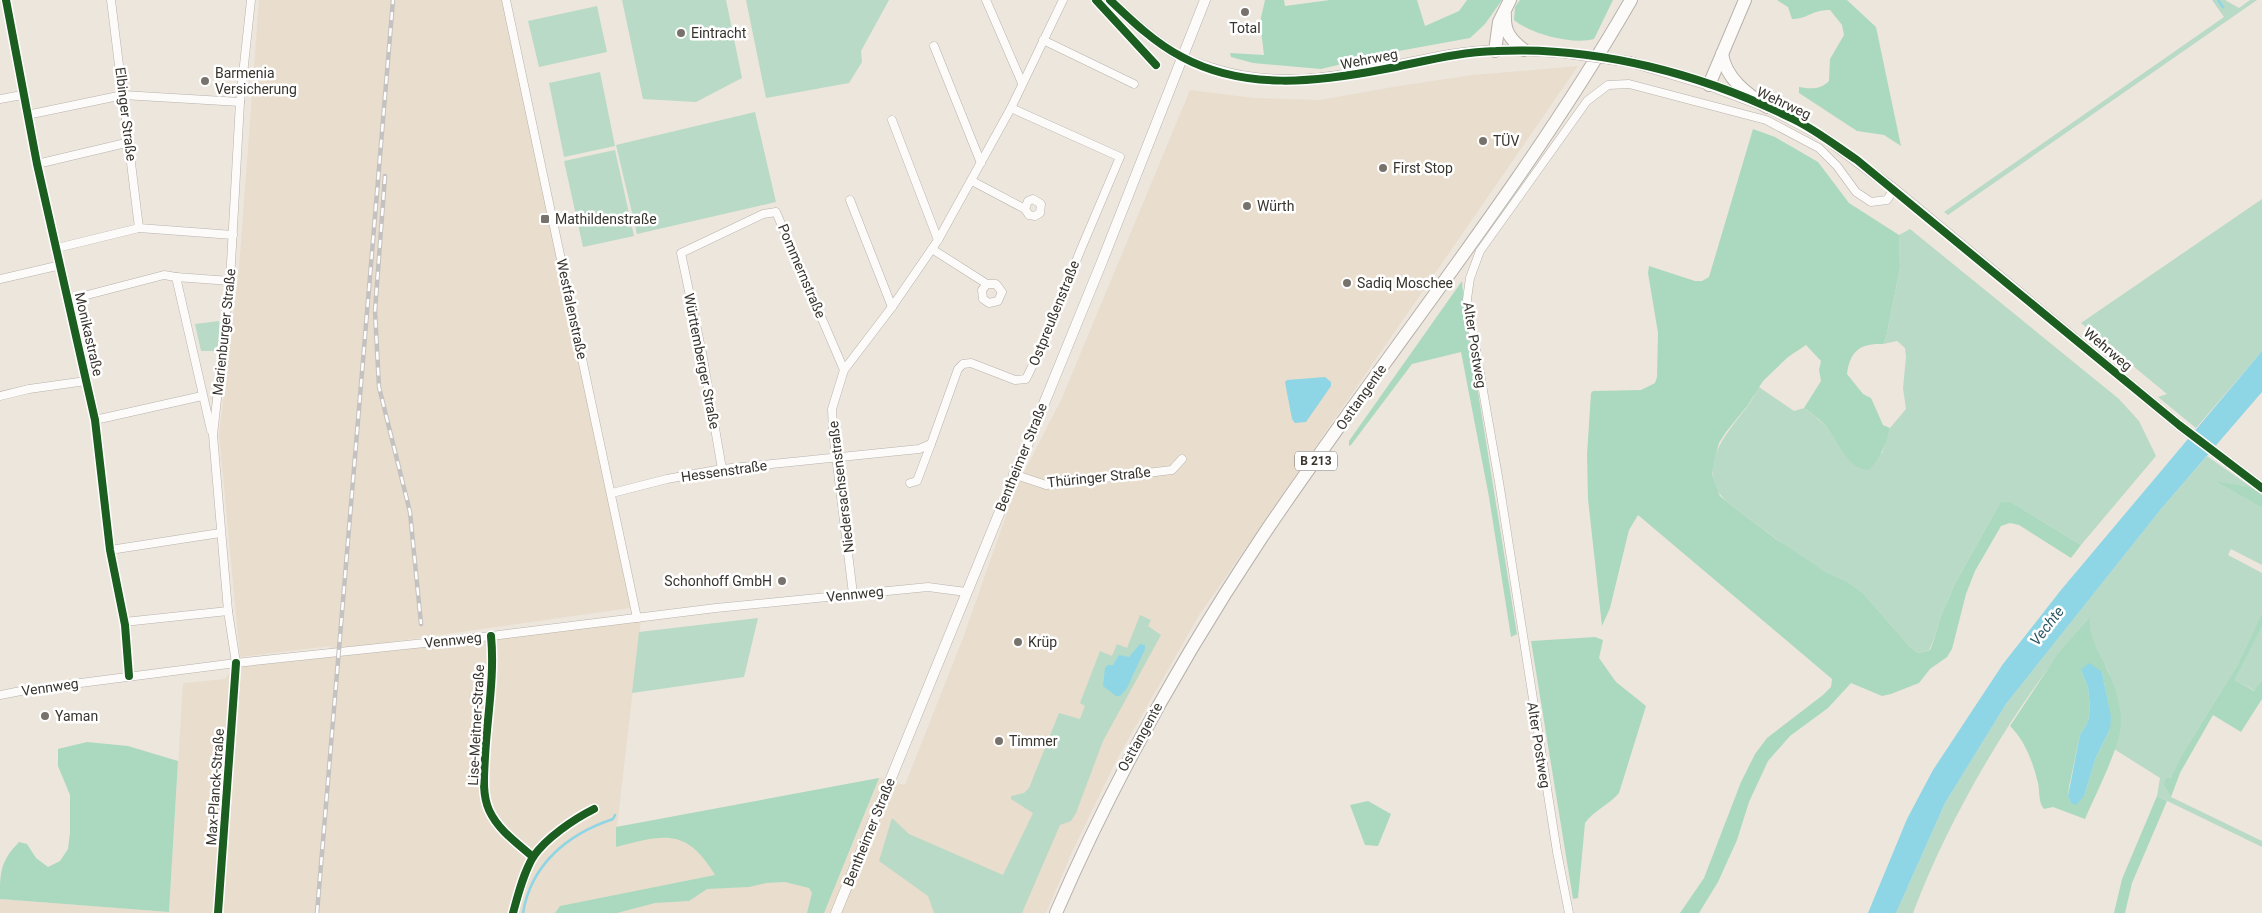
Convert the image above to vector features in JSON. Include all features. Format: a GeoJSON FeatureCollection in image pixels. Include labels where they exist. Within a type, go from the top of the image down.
{"type":"FeatureCollection","features":[{"type":"Feature","properties":{"kind":"main road","name":"Osttangente"},"geometry":{"type":"LineString","coordinates":[[1056,913],[1123,768],[1209,617],[1268,528],[1391,354],[1459,263],[1525,167],[1570,100],[1631,0]]}},
{"type":"Feature","properties":{"kind":"main road"},"geometry":{"type":"LineString","coordinates":[[1709,85],[1745,0]]}},
{"type":"Feature","properties":{"kind":"main road"},"geometry":{"type":"LineString","coordinates":[[1507,4],[1504,25],[1509,36],[1524,50]]}},
{"type":"Feature","properties":{"kind":"main road"},"geometry":{"type":"LineString","coordinates":[[1495,50],[1500,22],[1507,4]]}},
{"type":"Feature","properties":{"kind":"main road"},"geometry":{"type":"LineString","coordinates":[[1722,54],[1726,68],[1735,81],[1748,95],[1767,107]]}},
{"type":"Feature","properties":{"kind":"street","name":"Monikastraße"},"geometry":{"type":"LineString","coordinates":[[6,0],[36,164],[61,265],[95,420],[110,550],[124,622],[129,676]]}},
{"type":"Feature","properties":{"kind":"street","name":"Elbinger Straße"},"geometry":{"type":"LineString","coordinates":[[111,0],[130,142],[139,228]]}},
{"type":"Feature","properties":{"kind":"street","name":"Marienburger Straße"},"geometry":{"type":"LineString","coordinates":[[236,663],[220,533],[213,435],[230,281],[240,102],[251,0]]}},
{"type":"Feature","properties":{"kind":"street","name":"Westfalenstraße"},"geometry":{"type":"LineString","coordinates":[[506,0],[637,618]]}},
{"type":"Feature","properties":{"kind":"street"},"geometry":{"type":"LineString","coordinates":[[986,0],[1022,83]]}},
{"type":"Feature","properties":{"kind":"street","name":"Niedersachsenstraße"},"geometry":{"type":"LineString","coordinates":[[853,594],[832,409],[844,370],[892,308],[938,240],[972,182],[1011,108],[1063,0]]}},
{"type":"Feature","properties":{"kind":"street","name":"Wehrweg"},"geometry":{"type":"LineString","coordinates":[[1110,0],[1152,37],[1183,58],[1232,74],[1265,80],[1325,80],[1450,55],[1495,50],[1524,50],[1566,53],[1631,62],[1709,85],[1767,107],[1824,137],[1894,189],[2218,456],[2262,488]]}},
{"type":"Feature","properties":{"kind":"street","name":"Bentheimer Straße"},"geometry":{"type":"LineString","coordinates":[[836,913],[1013,474],[1101,264],[1205,0]]}},
{"type":"Feature","properties":{"kind":"street"},"geometry":{"type":"LineString","coordinates":[[1043,40],[1134,84]]}},
{"type":"Feature","properties":{"kind":"street"},"geometry":{"type":"LineString","coordinates":[[934,46],[981,163]]}},
{"type":"Feature","properties":{"kind":"street","name":"Alter Postweg"},"geometry":{"type":"LineString","coordinates":[[1569,913],[1556,852],[1499,482],[1467,299],[1474,263],[1491,236],[1587,101],[1599,90],[1618,83],[1648,88],[1766,120],[1824,152],[1838,166],[1856,192],[1871,202],[1887,200],[1894,189]]}},
{"type":"Feature","properties":{"kind":"street"},"geometry":{"type":"LineString","coordinates":[[0,99],[22,95]]}},
{"type":"Feature","properties":{"kind":"street"},"geometry":{"type":"LineString","coordinates":[[27,115],[123,95],[240,102]]}},
{"type":"Feature","properties":{"kind":"street","name":"Ostpreußenstraße"},"geometry":{"type":"LineString","coordinates":[[931,444],[958,369],[964,364],[971,363],[1015,380],[1026,379],[1030,375],[1120,157],[1011,108]]}},
{"type":"Feature","properties":{"kind":"street"},"geometry":{"type":"LineString","coordinates":[[892,120],[938,240]]}},
{"type":"Feature","properties":{"kind":"street"},"geometry":{"type":"LineString","coordinates":[[36,164],[130,142]]}},
{"type":"Feature","properties":{"kind":"street"},"geometry":{"type":"LineString","coordinates":[[972,182],[1024,209]]}},
{"type":"Feature","properties":{"kind":"street"},"geometry":{"type":"LineString","coordinates":[[850,200],[892,308]]}},
{"type":"Feature","properties":{"kind":"street","name":"Pommernstraße"},"geometry":{"type":"LineString","coordinates":[[681,253],[763,214],[776,212],[844,370]]}},
{"type":"Feature","properties":{"kind":"street"},"geometry":{"type":"LineString","coordinates":[[57,248],[139,228],[233,234]]}},
{"type":"Feature","properties":{"kind":"street"},"geometry":{"type":"LineString","coordinates":[[932,249],[987,284]]}},
{"type":"Feature","properties":{"kind":"street","name":"Württemberger Straße"},"geometry":{"type":"LineString","coordinates":[[681,253],[702,353],[722,470]]}},
{"type":"Feature","properties":{"kind":"street"},"geometry":{"type":"LineString","coordinates":[[0,279],[61,265]]}},
{"type":"Feature","properties":{"kind":"street"},"geometry":{"type":"LineString","coordinates":[[68,300],[164,275],[230,281]]}},
{"type":"Feature","properties":{"kind":"street"},"geometry":{"type":"LineString","coordinates":[[176,277],[202,396],[213,435]]}},
{"type":"Feature","properties":{"kind":"street"},"geometry":{"type":"LineString","coordinates":[[0,396],[29,389],[86,381]]}},
{"type":"Feature","properties":{"kind":"street"},"geometry":{"type":"LineString","coordinates":[[95,420],[202,396]]}},
{"type":"Feature","properties":{"kind":"street"},"geometry":{"type":"LineString","coordinates":[[837,457],[919,449],[931,444]]}},
{"type":"Feature","properties":{"kind":"street"},"geometry":{"type":"LineString","coordinates":[[910,483],[917,481],[931,444]]}},
{"type":"Feature","properties":{"kind":"street","name":"Hessenstraße"},"geometry":{"type":"LineString","coordinates":[[612,493],[667,479],[722,470],[837,457]]}},
{"type":"Feature","properties":{"kind":"street","name":"Thüringer Straße"},"geometry":{"type":"LineString","coordinates":[[1013,474],[1046,485],[1172,470],[1182,459]]}},
{"type":"Feature","properties":{"kind":"street"},"geometry":{"type":"LineString","coordinates":[[110,550],[220,533]]}},
{"type":"Feature","properties":{"kind":"street","name":"Vennweg"},"geometry":{"type":"LineString","coordinates":[[0,695],[236,663],[491,636],[853,594],[928,587],[966,592]]}},
{"type":"Feature","properties":{"kind":"street"},"geometry":{"type":"LineString","coordinates":[[124,622],[228,610]]}},
{"type":"Feature","properties":{"kind":"street","name":"Lise-Meitner-Straße"},"geometry":{"type":"LineString","coordinates":[[491,636],[492,664],[484,778],[486,798],[494,819],[514,841],[533,857]]}},
{"type":"Feature","properties":{"kind":"street","name":"Max-Planck-Straße"},"geometry":{"type":"LineString","coordinates":[[218,913],[236,663]]}},
{"type":"Feature","properties":{"kind":"street"},"geometry":{"type":"LineString","coordinates":[[513,913],[533,857],[573,820],[594,809]]}},
{"type":"Feature","properties":{"kind":"shaded area"},"geometry":{"type":"Polygon","coordinates":[[[259,0],[503,0],[525,87],[630,608],[356,647],[641,620],[617,827],[879,778],[905,785],[963,638],[1015,490],[1062,398],[1190,90],[1254,98],[1320,100],[1473,75],[1578,66],[1198,617],[1117,759],[1073,850],[1046,913],[0,913],[0,899],[169,912],[183,683],[225,679],[236,663],[330,652],[331,646],[240,657],[219,434],[239,269],[259,0]]]}},
{"type":"Feature","properties":{"kind":"green space","name":"Eintracht"},"geometry":{"type":"Polygon","coordinates":[[[622,0],[726,0],[742,78],[696,102],[643,99],[622,0]]]}},
{"type":"Feature","properties":{"kind":"green space"},"geometry":{"type":"Polygon","coordinates":[[[746,0],[889,0],[861,51],[862,62],[849,83],[766,98],[746,0]]]}},
{"type":"Feature","properties":{"kind":"green space"},"geometry":{"type":"Polygon","coordinates":[[[1265,0],[1284,0],[1285,6],[1330,0],[1417,0],[1425,26],[1459,11],[1467,0],[1502,0],[1485,24],[1470,38],[1388,53],[1321,69],[1253,63],[1231,57],[1230,53],[1264,55],[1260,22],[1265,0]]]}},
{"type":"Feature","properties":{"kind":"green space"},"geometry":{"type":"Polygon","coordinates":[[[1520,0],[1613,0],[1594,39],[1575,41],[1541,34],[1514,20],[1515,7],[1520,0]]]}},
{"type":"Feature","properties":{"kind":"green space"},"geometry":{"type":"Polygon","coordinates":[[[1777,0],[1847,0],[1876,27],[1901,146],[1884,135],[1857,131],[1799,93],[1799,87],[1815,88],[1829,81],[1830,59],[1844,35],[1842,25],[1830,10],[1818,11],[1802,18],[1792,19],[1788,7],[1777,0]]]}},
{"type":"Feature","properties":{"kind":"green space"},"geometry":{"type":"Polygon","coordinates":[[[2212,0],[2225,0],[2239,8],[2250,0],[2257,0],[1948,215],[1944,212],[2224,17],[2212,0]]]}},
{"type":"Feature","properties":{"kind":"green space"},"geometry":{"type":"Polygon","coordinates":[[[597,6],[607,52],[539,67],[528,21],[597,6]]]}},
{"type":"Feature","properties":{"kind":"green space"},"geometry":{"type":"Polygon","coordinates":[[[600,72],[615,146],[564,157],[549,83],[600,72]]]}},
{"type":"Feature","properties":{"kind":"green space"},"geometry":{"type":"Polygon","coordinates":[[[755,112],[776,202],[637,234],[616,145],[755,112]]]}},
{"type":"Feature","properties":{"kind":"green space"},"geometry":{"type":"Polygon","coordinates":[[[1753,129],[1775,137],[1818,162],[1849,203],[1899,235],[1900,268],[1886,338],[1883,344],[1868,345],[1858,350],[1851,359],[1847,374],[1863,394],[1871,398],[1883,425],[1890,428],[1877,460],[1869,470],[1861,469],[1850,461],[1825,426],[1817,417],[1804,408],[1821,381],[1819,370],[1821,361],[1806,345],[1788,357],[1763,381],[1748,405],[1719,443],[1712,474],[1720,496],[1776,539],[1824,571],[1848,582],[1862,592],[1911,648],[1918,653],[1930,650],[1942,612],[1953,587],[2001,501],[2011,502],[2081,545],[2071,558],[2019,525],[2010,523],[2001,526],[1975,571],[1966,594],[1952,649],[1947,657],[1930,669],[1919,683],[1891,694],[1882,696],[1851,683],[1828,708],[1790,736],[1768,761],[1749,802],[1737,840],[1718,882],[1699,913],[1680,913],[1704,878],[1741,782],[1755,754],[1767,738],[1823,695],[1831,687],[1832,679],[1638,515],[1629,530],[1610,608],[1602,626],[1588,499],[1587,455],[1591,393],[1593,391],[1641,390],[1655,383],[1657,377],[1658,333],[1648,273],[1649,266],[1695,281],[1702,281],[1709,277],[1753,129]]]}},
{"type":"Feature","properties":{"kind":"green space"},"geometry":{"type":"Polygon","coordinates":[[[615,150],[634,236],[583,247],[564,161],[615,150]]]}},
{"type":"Feature","properties":{"kind":"green space"},"geometry":{"type":"Polygon","coordinates":[[[2262,199],[2262,351],[2196,428],[2158,397],[2167,394],[2081,323],[2262,199]]]}},
{"type":"Feature","properties":{"kind":"green space"},"geometry":{"type":"Polygon","coordinates":[[[1910,229],[2119,399],[2139,421],[2156,456],[2081,545],[2011,502],[2001,501],[1953,587],[1929,650],[1918,653],[1911,648],[1862,592],[1848,582],[1824,571],[1799,556],[1727,502],[1717,490],[1713,477],[1713,465],[1722,440],[1749,405],[1759,387],[1794,411],[1804,408],[1811,413],[1834,437],[1847,458],[1882,453],[1890,428],[1906,409],[1903,388],[1905,348],[1897,341],[1883,344],[1886,338],[1900,268],[1899,235],[1910,229]]]}},
{"type":"Feature","properties":{"kind":"green space"},"geometry":{"type":"Polygon","coordinates":[[[1462,281],[1464,305],[1517,634],[1511,637],[1489,497],[1461,352],[1412,364],[1349,446],[1349,441],[1462,281]]]}},
{"type":"Feature","properties":{"kind":"green space"},"geometry":{"type":"Polygon","coordinates":[[[219,321],[220,351],[201,351],[195,324],[219,321]]]}},
{"type":"Feature","properties":{"kind":"green space"},"geometry":{"type":"Polygon","coordinates":[[[2207,456],[2251,487],[2219,482],[2262,508],[2262,565],[2231,549],[2228,555],[2262,573],[2262,612],[2238,664],[2186,748],[2178,769],[2164,786],[2171,797],[2262,841],[2262,847],[2157,796],[2160,778],[2114,749],[2121,723],[2109,672],[2091,638],[2089,617],[2037,684],[1989,758],[1947,835],[1913,913],[1896,913],[1945,803],[2006,704],[2161,509],[2207,456]]]}},
{"type":"Feature","properties":{"kind":"green space"},"geometry":{"type":"Polygon","coordinates":[[[2216,481],[2251,487],[2262,495],[2262,508],[2216,481]]]}},
{"type":"Feature","properties":{"kind":"green space"},"geometry":{"type":"Polygon","coordinates":[[[2262,612],[2262,626],[2235,680],[2254,691],[2262,680],[2262,699],[2241,732],[2213,715],[2180,773],[2171,797],[2164,786],[2166,778],[2171,778],[2186,748],[2238,664],[2262,612]]]}},
{"type":"Feature","properties":{"kind":"green space"},"geometry":{"type":"Polygon","coordinates":[[[1140,615],[1151,620],[1148,626],[1161,635],[1103,741],[1076,813],[1071,821],[1060,825],[1022,913],[934,913],[928,896],[879,861],[892,818],[909,834],[1003,875],[1033,813],[1011,799],[1011,796],[1024,793],[1029,788],[1059,713],[1080,719],[1085,706],[1080,703],[1100,651],[1112,656],[1117,644],[1127,648],[1140,615]]]}},
{"type":"Feature","properties":{"kind":"green space"},"geometry":{"type":"Polygon","coordinates":[[[2090,616],[2093,639],[2106,666],[2120,709],[2121,722],[2117,744],[2085,819],[2053,807],[2044,809],[2041,803],[2034,767],[2020,738],[2010,726],[2057,655],[2090,616]],[[2081,670],[2088,687],[2090,708],[2088,722],[2080,735],[2069,787],[2068,796],[2071,803],[2084,796],[2096,757],[2110,729],[2108,703],[2102,672],[2081,670]]]}},
{"type":"Feature","properties":{"kind":"green space"},"geometry":{"type":"Polygon","coordinates":[[[758,618],[744,677],[632,693],[639,632],[758,618]]]}},
{"type":"Feature","properties":{"kind":"green space"},"geometry":{"type":"Polygon","coordinates":[[[2262,625],[2262,680],[2255,691],[2235,680],[2262,625]]]}},
{"type":"Feature","properties":{"kind":"green space"},"geometry":{"type":"Polygon","coordinates":[[[1595,637],[1603,640],[1599,658],[1616,682],[1646,706],[1619,793],[1585,823],[1578,898],[1573,899],[1531,641],[1595,637]]]}},
{"type":"Feature","properties":{"kind":"green space"},"geometry":{"type":"Polygon","coordinates":[[[87,742],[128,746],[178,761],[169,912],[0,899],[2,868],[8,856],[19,842],[27,844],[36,858],[48,867],[60,861],[68,849],[70,795],[58,766],[58,749],[87,742]]]}},
{"type":"Feature","properties":{"kind":"green space"},"geometry":{"type":"Polygon","coordinates":[[[879,778],[824,913],[807,913],[812,893],[809,888],[785,882],[766,883],[749,887],[707,889],[689,901],[655,903],[617,913],[555,913],[560,906],[715,875],[694,849],[684,842],[661,838],[616,847],[616,827],[879,778]]]}},
{"type":"Feature","properties":{"kind":"green space"},"geometry":{"type":"Polygon","coordinates":[[[2157,796],[2167,801],[2132,883],[2125,913],[2114,913],[2122,879],[2157,796]]]}},
{"type":"Feature","properties":{"kind":"green space"},"geometry":{"type":"Polygon","coordinates":[[[1368,801],[1391,814],[1378,846],[1365,845],[1350,805],[1368,801]]]}},
{"type":"Feature","properties":{"kind":"water","name":"Vechte"},"geometry":{"type":"Polygon","coordinates":[[[2262,351],[2262,392],[2161,509],[2006,704],[1945,803],[1896,913],[1868,913],[1907,819],[1933,770],[2003,664],[2061,590],[2262,351]]]}},
{"type":"Feature","properties":{"kind":"water"},"geometry":{"type":"Polygon","coordinates":[[[1325,377],[1331,382],[1331,386],[1306,422],[1295,423],[1292,419],[1285,382],[1287,380],[1325,377]]]}},
{"type":"Feature","properties":{"kind":"water"},"geometry":{"type":"Polygon","coordinates":[[[1140,644],[1145,645],[1145,649],[1127,688],[1120,696],[1116,696],[1103,686],[1105,668],[1108,665],[1113,665],[1119,655],[1129,657],[1140,644]]]}},
{"type":"Feature","properties":{"kind":"water"},"geometry":{"type":"Polygon","coordinates":[[[2089,663],[2102,672],[2111,717],[2110,729],[2096,757],[2084,796],[2076,805],[2071,803],[2068,796],[2080,735],[2088,722],[2090,708],[2088,687],[2081,670],[2089,663]]]}},
{"type":"Feature","properties":{"kind":"waterway"},"geometry":{"type":"LineString","coordinates":[[2218,0],[2223,7]]}},
{"type":"Feature","properties":{"kind":"waterway"},"geometry":{"type":"LineString","coordinates":[[523,913],[527,896],[534,880],[554,853],[581,833],[613,819],[615,815]]}},
{"type":"Feature","properties":{"kind":"railway"},"geometry":{"type":"LineString","coordinates":[[317,913],[393,0]]}},
{"type":"Feature","properties":{"kind":"railway"},"geometry":{"type":"LineString","coordinates":[[385,176],[375,311],[379,387],[410,512],[421,624]]}},
{"type":"Feature","properties":{"kind":"cycle path"},"geometry":{"type":"LineString","coordinates":[[6,0],[37,164],[95,420],[110,550],[125,625],[129,676]]}},
{"type":"Feature","properties":{"kind":"cycle path"},"geometry":{"type":"LineString","coordinates":[[1096,0],[1156,65]]}},
{"type":"Feature","properties":{"kind":"cycle path"},"geometry":{"type":"LineString","coordinates":[[1110,0],[1135,24],[1182,57],[1206,68],[1256,79],[1308,80],[1360,74],[1468,53],[1534,51],[1572,53],[1648,66],[1686,76],[1759,103],[1810,128],[1857,160],[2179,425],[2262,488]]}},
{"type":"Feature","properties":{"kind":"cycle path"},"geometry":{"type":"LineString","coordinates":[[491,636],[492,666],[484,771],[485,798],[497,824],[533,857]]}},
{"type":"Feature","properties":{"kind":"cycle path"},"geometry":{"type":"LineString","coordinates":[[218,913],[236,663]]}},
{"type":"Feature","properties":{"kind":"cycle path"},"geometry":{"type":"LineString","coordinates":[[513,913],[526,870],[533,857],[545,843],[561,830],[594,809]]}},
{"type":"Feature","properties":{"kind":"place","name":"Total"},"geometry":{"type":"Point","coordinates":[1245,12]}},
{"type":"Feature","properties":{"kind":"place","name":"Eintracht"},"geometry":{"type":"Point","coordinates":[681,33]}},
{"type":"Feature","properties":{"kind":"place","name":"Barmenia Versicherung"},"geometry":{"type":"Point","coordinates":[205,81]}},
{"type":"Feature","properties":{"kind":"place","name":"TÜV"},"geometry":{"type":"Point","coordinates":[1483,141]}},
{"type":"Feature","properties":{"kind":"place","name":"First Stop"},"geometry":{"type":"Point","coordinates":[1383,168]}},
{"type":"Feature","properties":{"kind":"place","name":"Würth"},"geometry":{"type":"Point","coordinates":[1247,206]}},
{"type":"Feature","properties":{"kind":"place","name":"Mathildenstraße"},"geometry":{"type":"Point","coordinates":[545,219]}},
{"type":"Feature","properties":{"kind":"place","name":"Sadiq Moschee"},"geometry":{"type":"Point","coordinates":[1347,283]}},
{"type":"Feature","properties":{"kind":"place","name":"Schonhoff GmbH"},"geometry":{"type":"Point","coordinates":[782,581]}},
{"type":"Feature","properties":{"kind":"place","name":"Krüp"},"geometry":{"type":"Point","coordinates":[1018,642]}},
{"type":"Feature","properties":{"kind":"place","name":"Yaman"},"geometry":{"type":"Point","coordinates":[45,716]}},
{"type":"Feature","properties":{"kind":"place","name":"Timmer"},"geometry":{"type":"Point","coordinates":[999,741]}}]}
